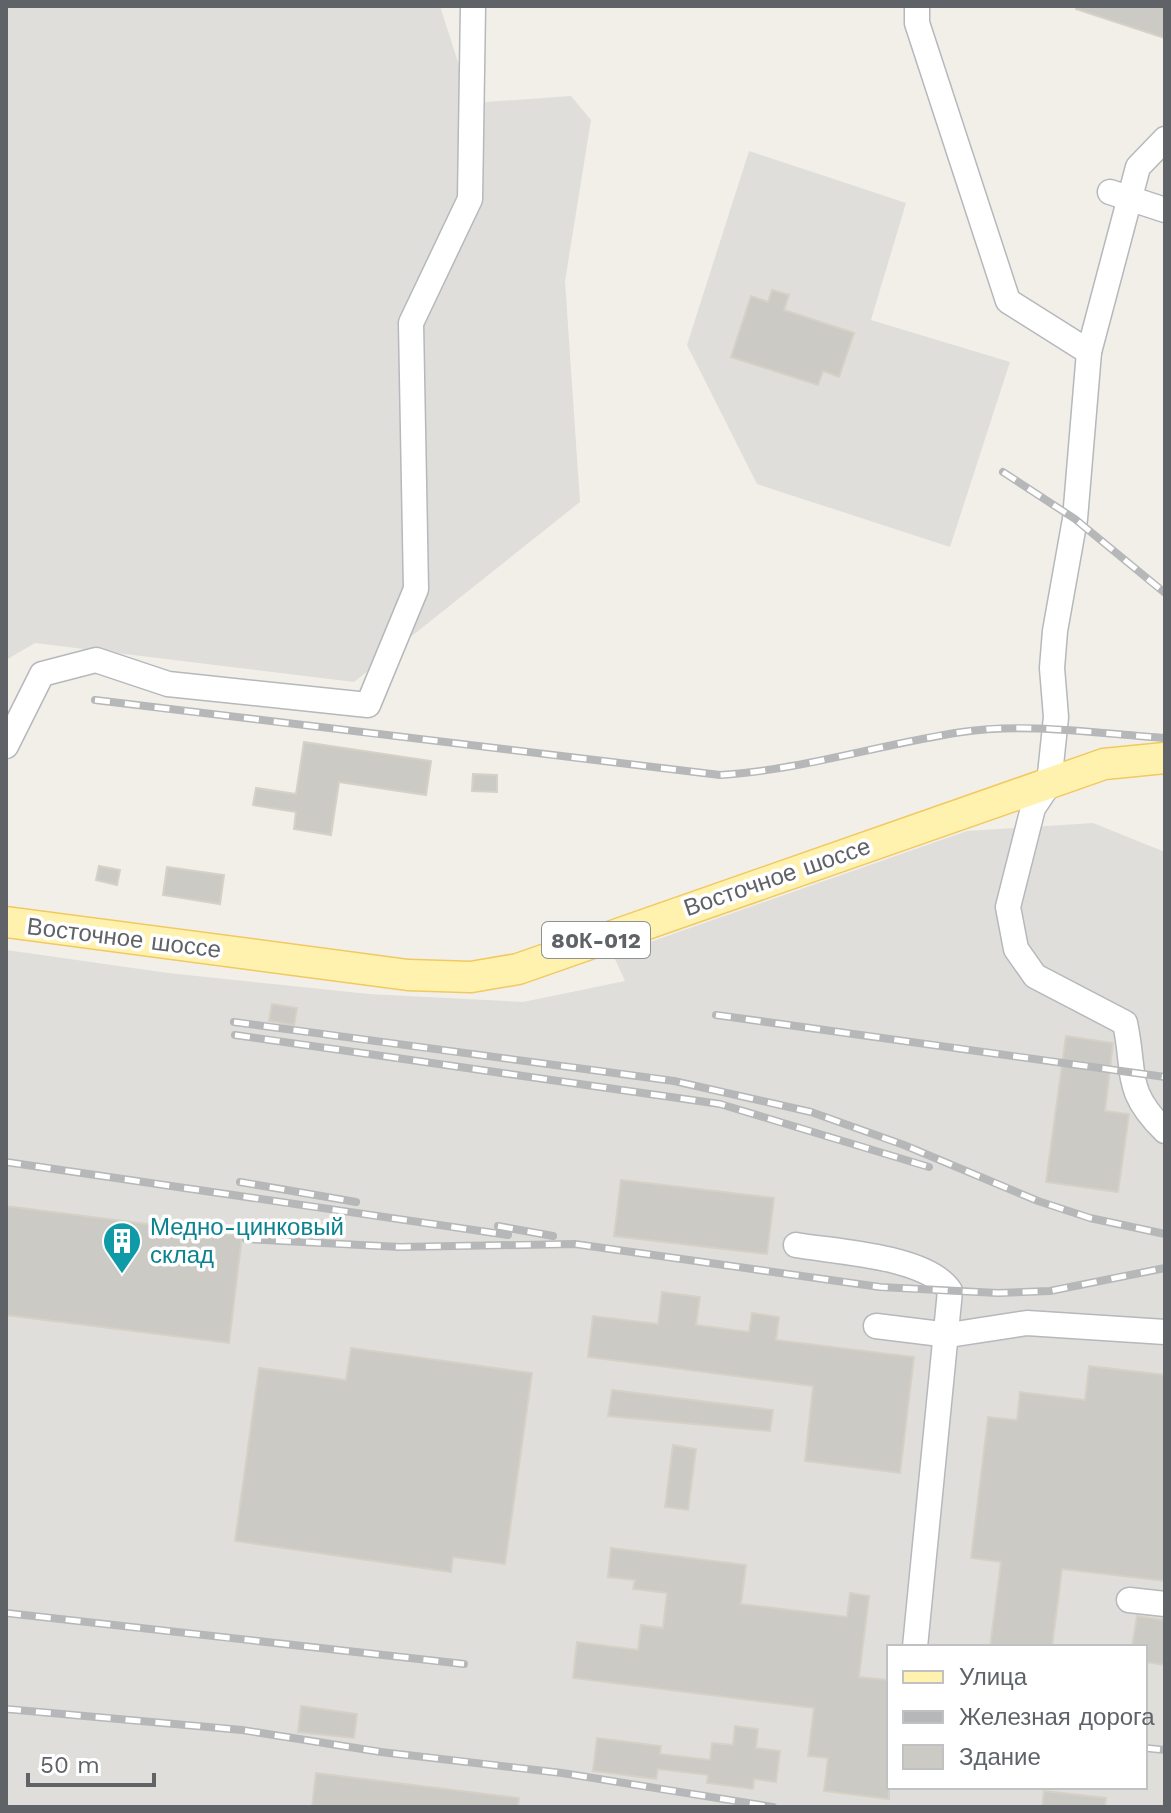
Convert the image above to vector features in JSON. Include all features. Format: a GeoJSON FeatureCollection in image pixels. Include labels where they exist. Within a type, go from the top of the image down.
{"type":"FeatureCollection","features":[{"type":"Feature","properties":{"kind":"main road","name":"Восточное шоссе"},"geometry":{"type":"LineString","coordinates":[[6,922],[408,975],[471,977],[518,969],[1104,764],[1165,758]]}},
{"type":"Feature","properties":{"kind":"lane"},"geometry":{"type":"LineString","coordinates":[[6,746],[42,674],[96,660],[168,684],[368,705],[416,589],[411,323],[470,199],[473,6]]}},
{"type":"Feature","properties":{"kind":"lane"},"geometry":{"type":"LineString","coordinates":[[917,6],[917,23],[1008,301],[1089,352]]}},
{"type":"Feature","properties":{"kind":"lane"},"geometry":{"type":"LineString","coordinates":[[1165,139],[1138,167],[1119,195],[1089,352],[1075,519],[1055,631],[1052,668],[1056,717],[1049,784],[1033,808],[1008,907],[1016,949],[1035,976],[1125,1023],[1131,1051],[1132,1086],[1141,1106],[1165,1131]]}},
{"type":"Feature","properties":{"kind":"lane"},"geometry":{"type":"LineString","coordinates":[[1119,195],[1165,210]]}},
{"type":"Feature","properties":{"kind":"lane"},"geometry":{"type":"LineString","coordinates":[[796,1245],[916,1266],[943,1279],[950,1291],[949,1335],[915,1645]]}},
{"type":"Feature","properties":{"kind":"lane"},"geometry":{"type":"LineString","coordinates":[[876,1326],[949,1335],[1027,1323],[1165,1332]]}},
{"type":"Feature","properties":{"kind":"lane"},"geometry":{"type":"LineString","coordinates":[[1129,1600],[1165,1604]]}},
{"type":"Feature","properties":{"kind":"shaded area"},"geometry":{"type":"Polygon","coordinates":[[[6,6],[440,6],[471,103],[571,96],[591,120],[565,281],[580,502],[354,682],[35,643],[6,660],[6,6]]]}},
{"type":"Feature","properties":{"kind":"shaded area"},"geometry":{"type":"Polygon","coordinates":[[[749,151],[906,203],[871,320],[1010,362],[950,547],[757,484],[687,345],[749,151]]]}},
{"type":"Feature","properties":{"kind":"shaded area"},"geometry":{"type":"Polygon","coordinates":[[[1093,823],[1165,852],[1165,1807],[6,1807],[6,950],[168,973],[369,994],[523,1002],[625,981],[613,955],[967,831],[1093,823]]]}},
{"type":"Feature","properties":{"kind":"building"},"geometry":{"type":"Polygon","coordinates":[[[1076,6],[1165,6],[1165,38],[1076,9],[1076,6]]]}},
{"type":"Feature","properties":{"kind":"building"},"geometry":{"type":"Polygon","coordinates":[[[772,290],[789,295],[784,310],[854,333],[839,377],[823,371],[818,385],[731,357],[751,296],[768,302],[772,290]]]}},
{"type":"Feature","properties":{"kind":"building"},"geometry":{"type":"Polygon","coordinates":[[[304,742],[431,761],[426,795],[339,782],[331,835],[294,829],[296,812],[253,805],[256,788],[296,794],[304,742]]]}},
{"type":"Feature","properties":{"kind":"building"},"geometry":{"type":"Polygon","coordinates":[[[473,774],[497,775],[497,792],[472,791],[473,774]]]}},
{"type":"Feature","properties":{"kind":"building"},"geometry":{"type":"Polygon","coordinates":[[[99,866],[120,870],[117,885],[96,880],[99,866]]]}},
{"type":"Feature","properties":{"kind":"building"},"geometry":{"type":"Polygon","coordinates":[[[167,867],[224,875],[220,904],[163,895],[167,867]]]}},
{"type":"Feature","properties":{"kind":"building"},"geometry":{"type":"Polygon","coordinates":[[[272,1004],[297,1008],[294,1025],[269,1021],[272,1004]]]}},
{"type":"Feature","properties":{"kind":"building"},"geometry":{"type":"Polygon","coordinates":[[[1066,1036],[1113,1043],[1105,1111],[1129,1114],[1118,1192],[1046,1182],[1066,1036]]]}},
{"type":"Feature","properties":{"kind":"building"},"geometry":{"type":"Polygon","coordinates":[[[621,1180],[774,1198],[767,1254],[614,1236],[621,1180]]]}},
{"type":"Feature","properties":{"kind":"building","name":"Медно-цинковый склад"},"geometry":{"type":"Polygon","coordinates":[[[6,1206],[242,1236],[229,1343],[6,1315],[6,1206]]]}},
{"type":"Feature","properties":{"kind":"building"},"geometry":{"type":"Polygon","coordinates":[[[662,1292],[700,1297],[696,1325],[749,1332],[752,1313],[779,1317],[776,1340],[914,1357],[900,1473],[805,1461],[813,1386],[588,1357],[593,1316],[658,1324],[662,1292]]]}},
{"type":"Feature","properties":{"kind":"building"},"geometry":{"type":"Polygon","coordinates":[[[351,1348],[532,1373],[505,1564],[453,1557],[451,1572],[235,1541],[259,1368],[346,1380],[351,1348]]]}},
{"type":"Feature","properties":{"kind":"building"},"geometry":{"type":"Polygon","coordinates":[[[1089,1366],[1165,1375],[1165,1581],[1062,1569],[1052,1645],[990,1645],[1001,1562],[971,1558],[988,1417],[1017,1420],[1020,1392],[1085,1400],[1089,1366]]]}},
{"type":"Feature","properties":{"kind":"building"},"geometry":{"type":"Polygon","coordinates":[[[612,1390],[773,1410],[770,1431],[608,1416],[612,1390]]]}},
{"type":"Feature","properties":{"kind":"building"},"geometry":{"type":"Polygon","coordinates":[[[673,1445],[696,1449],[688,1510],[665,1507],[673,1445]]]}},
{"type":"Feature","properties":{"kind":"building"},"geometry":{"type":"Polygon","coordinates":[[[611,1548],[746,1565],[741,1604],[847,1617],[850,1593],[869,1596],[859,1677],[887,1680],[889,1799],[824,1791],[828,1758],[808,1756],[814,1708],[573,1678],[577,1642],[638,1650],[641,1625],[663,1628],[667,1593],[633,1589],[635,1580],[608,1577],[611,1548]]]}},
{"type":"Feature","properties":{"kind":"building"},"geometry":{"type":"Polygon","coordinates":[[[1137,1616],[1165,1620],[1165,1665],[1147,1662],[1147,1645],[1132,1645],[1137,1616]]]}},
{"type":"Feature","properties":{"kind":"building"},"geometry":{"type":"Polygon","coordinates":[[[301,1706],[357,1714],[354,1738],[298,1732],[301,1706]]]}},
{"type":"Feature","properties":{"kind":"building"},"geometry":{"type":"Polygon","coordinates":[[[735,1726],[758,1729],[756,1748],[780,1751],[776,1782],[754,1779],[753,1789],[707,1783],[708,1775],[658,1769],[656,1779],[593,1771],[597,1738],[661,1746],[660,1754],[710,1760],[712,1743],[733,1745],[735,1726]]]}},
{"type":"Feature","properties":{"kind":"building"},"geometry":{"type":"Polygon","coordinates":[[[316,1773],[519,1798],[518,1807],[312,1807],[316,1773]]]}},
{"type":"Feature","properties":{"kind":"building"},"geometry":{"type":"Polygon","coordinates":[[[1044,1791],[1106,1798],[1105,1807],[1042,1807],[1044,1791]]]}},
{"type":"Feature","properties":{"kind":"railway"},"geometry":{"type":"LineString","coordinates":[[1003,472],[1075,519],[1165,593]]}},
{"type":"Feature","properties":{"kind":"railway"},"geometry":{"type":"LineString","coordinates":[[95,700],[720,775],[781,768],[986,729],[1037,728],[1165,738]]}},
{"type":"Feature","properties":{"kind":"railway"},"geometry":{"type":"LineString","coordinates":[[716,1015],[1165,1077]]}},
{"type":"Feature","properties":{"kind":"railway"},"geometry":{"type":"LineString","coordinates":[[234,1022],[674,1081],[811,1112],[904,1145],[1038,1201],[1090,1218],[1165,1234]]}},
{"type":"Feature","properties":{"kind":"railway"},"geometry":{"type":"LineString","coordinates":[[235,1035],[720,1104],[929,1167]]}},
{"type":"Feature","properties":{"kind":"railway"},"geometry":{"type":"LineString","coordinates":[[6,1162],[508,1235]]}},
{"type":"Feature","properties":{"kind":"railway"},"geometry":{"type":"LineString","coordinates":[[240,1182],[356,1202]]}},
{"type":"Feature","properties":{"kind":"railway"},"geometry":{"type":"LineString","coordinates":[[498,1226],[553,1236]]}},
{"type":"Feature","properties":{"kind":"railway"},"geometry":{"type":"LineString","coordinates":[[246,1239],[400,1247],[575,1244],[880,1287],[998,1293],[1050,1291],[1165,1268]]}},
{"type":"Feature","properties":{"kind":"railway"},"geometry":{"type":"LineString","coordinates":[[6,1613],[464,1664]]}},
{"type":"Feature","properties":{"kind":"railway"},"geometry":{"type":"LineString","coordinates":[[6,1709],[242,1730],[381,1752],[562,1773],[773,1807]]}},
{"type":"Feature","properties":{"kind":"railway"},"geometry":{"type":"LineString","coordinates":[[1147,1748],[1165,1750]]}},
{"type":"Feature","properties":{"kind":"place","name":"Медно-цинковый склад"},"geometry":{"type":"Point","coordinates":[122,1275]}}]}
